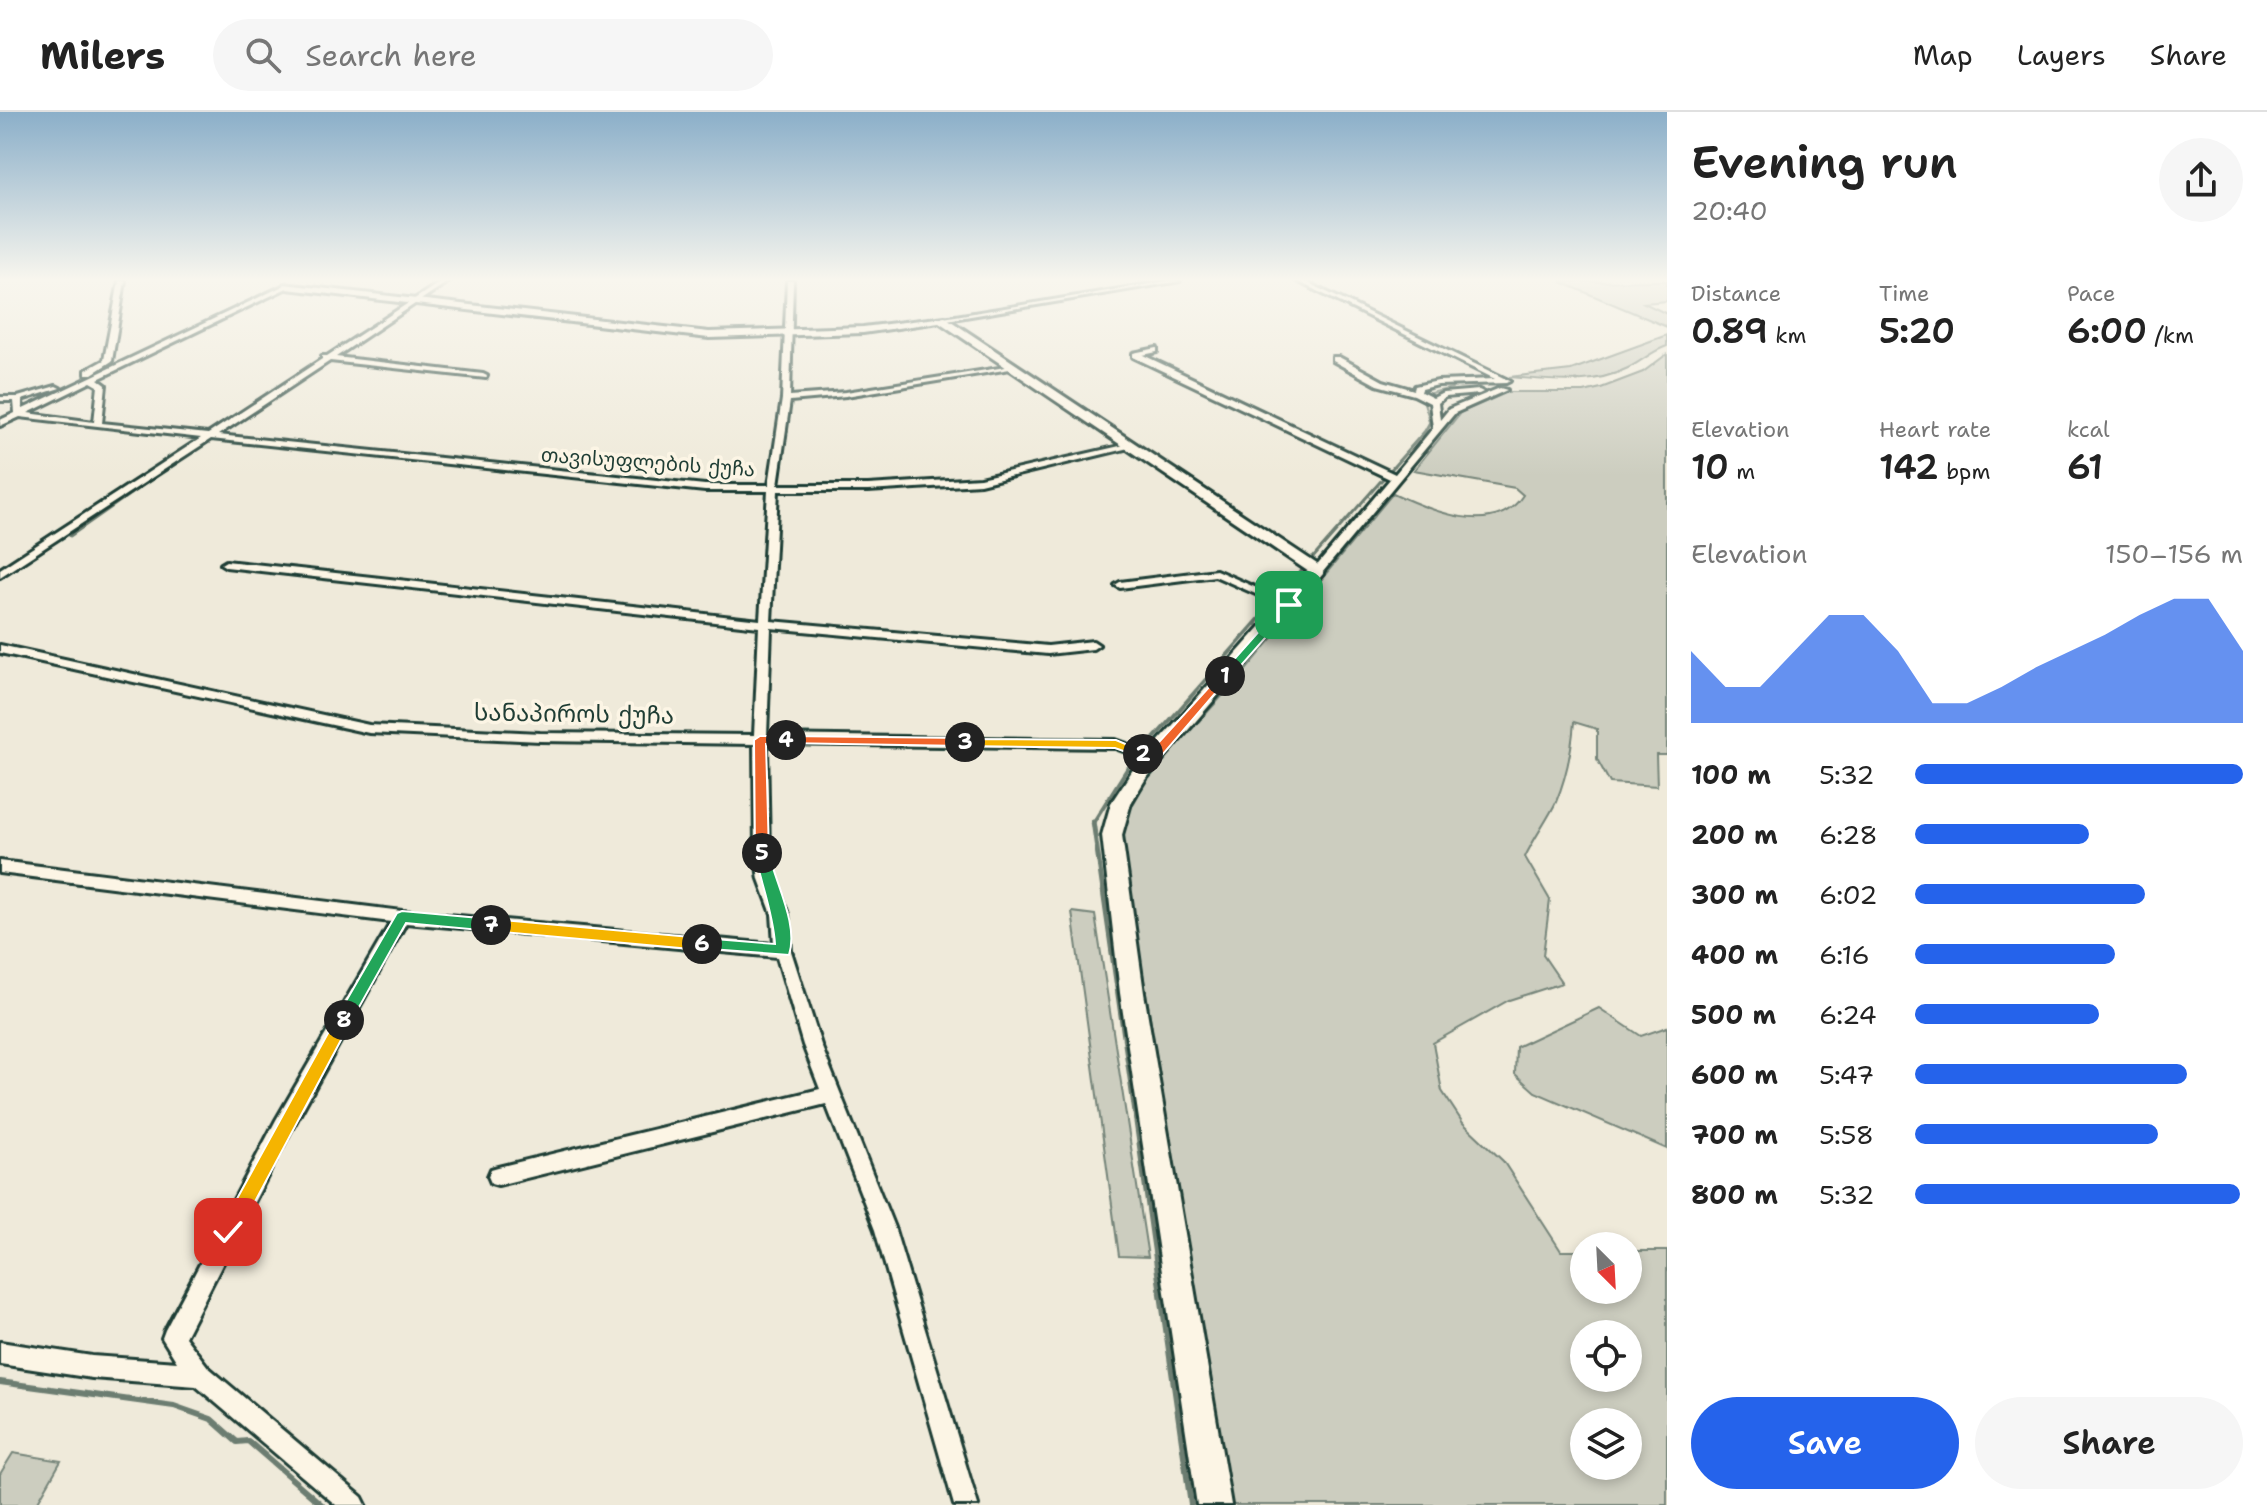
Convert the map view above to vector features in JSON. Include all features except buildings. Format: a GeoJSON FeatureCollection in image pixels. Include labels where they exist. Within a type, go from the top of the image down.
{"type":"FeatureCollection","features":[{"type":"Feature","properties":{"kind":"street"},"geometry":{"type":"LineString","coordinates":[[0,399],[18,399],[58,387],[108,361],[111,346]]}},
{"type":"Feature","properties":{"kind":"street"},"geometry":{"type":"LineString","coordinates":[[0,423],[163,346]]}},
{"type":"Feature","properties":{"kind":"street"},"geometry":{"type":"LineString","coordinates":[[0,574],[344,346]]}},
{"type":"Feature","properties":{"kind":"street"},"geometry":{"type":"LineString","coordinates":[[786,346],[786,399],[773,489],[765,624],[760,740],[762,853],[780,914],[783,951],[832,1094],[885,1230],[966,1505]]}},
{"type":"Feature","properties":{"kind":"street"},"geometry":{"type":"LineString","coordinates":[[980,346],[1318,571]]}},
{"type":"Feature","properties":{"kind":"street"},"geometry":{"type":"LineString","coordinates":[[1417,393],[1418,388],[1433,384],[1506,381],[1434,346]]}},
{"type":"Feature","properties":{"kind":"street"},"geometry":{"type":"LineString","coordinates":[[1154,350],[1136,355],[1396,478]]}},
{"type":"Feature","properties":{"kind":"street"},"geometry":{"type":"LineString","coordinates":[[325,358],[483,376]]}},
{"type":"Feature","properties":{"kind":"street"},"geometry":{"type":"LineString","coordinates":[[1336,359],[1380,383],[1417,393],[1434,402]]}},
{"type":"Feature","properties":{"kind":"street"},"geometry":{"type":"LineString","coordinates":[[786,399],[846,394],[1012,368]]}},
{"type":"Feature","properties":{"kind":"street"},"geometry":{"type":"LineString","coordinates":[[93,380],[102,385],[98,425]]}},
{"type":"Feature","properties":{"kind":"street"},"geometry":{"type":"LineString","coordinates":[[1214,1505],[1132,993],[1112,835],[1113,817],[1122,799],[1153,758],[1289,605],[1437,427],[1452,411],[1503,390],[1443,395],[1434,402]]}},
{"type":"Feature","properties":{"kind":"street"},"geometry":{"type":"LineString","coordinates":[[18,399],[19,414]]}},
{"type":"Feature","properties":{"kind":"street"},"geometry":{"type":"LineString","coordinates":[[1434,402],[1437,427]]}},
{"type":"Feature","properties":{"kind":"street","name":"თავისუფლების ქუჩა"},"geometry":{"type":"LineString","coordinates":[[19,414],[643,483],[773,489],[923,486],[980,481],[1133,446]]}},
{"type":"Feature","properties":{"kind":"street"},"geometry":{"type":"LineString","coordinates":[[226,564],[765,624],[1048,650],[1093,645]]}},
{"type":"Feature","properties":{"kind":"street"},"geometry":{"type":"LineString","coordinates":[[1120,585],[1216,573],[1289,605]]}},
{"type":"Feature","properties":{"kind":"street","name":"სანაპიროს ქუჩა"},"geometry":{"type":"LineString","coordinates":[[0,649],[369,729],[540,737],[1116,744],[1153,758]]}},
{"type":"Feature","properties":{"kind":"street"},"geometry":{"type":"LineString","coordinates":[[0,867],[402,917],[783,951]]}},
{"type":"Feature","properties":{"kind":"street"},"geometry":{"type":"LineString","coordinates":[[354,1505],[200,1375],[173,1338],[283,1126],[402,917]]}},
{"type":"Feature","properties":{"kind":"street"},"geometry":{"type":"LineString","coordinates":[[498,1176],[832,1094]]}},
{"type":"Feature","properties":{"kind":"street"},"geometry":{"type":"LineString","coordinates":[[0,1353],[92,1367],[200,1375]]}},
{"type":"Feature","properties":{"kind":"shaded area"},"geometry":{"type":"Polygon","coordinates":[[[1637,346],[1667,346],[1628,368],[1599,378],[1570,381],[1509,377],[1571,370],[1637,346]]]}},
{"type":"Feature","properties":{"kind":"shaded area"},"geometry":{"type":"Polygon","coordinates":[[[1667,354],[1667,755],[1656,755],[1657,786],[1610,783],[1597,759],[1597,729],[1574,722],[1560,793],[1525,857],[1550,900],[1543,955],[1562,983],[1509,1000],[1433,1043],[1442,1091],[1463,1123],[1503,1161],[1561,1251],[1570,1251],[1570,1304],[1642,1304],[1642,1251],[1667,1251],[1667,1505],[1229,1505],[1122,844],[1124,821],[1148,777],[1246,670],[1393,493],[1443,513],[1479,518],[1496,516],[1511,508],[1523,495],[1515,488],[1414,470],[1460,413],[1508,392],[1584,392],[1643,372],[1667,354]]]}},
{"type":"Feature","properties":{"kind":"shaded area"},"geometry":{"type":"Polygon","coordinates":[[[1072,912],[1095,915],[1148,1257],[1119,1256],[1072,912]]]}},
{"type":"Feature","properties":{"kind":"shaded area"},"geometry":{"type":"Polygon","coordinates":[[[1599,1008],[1641,1036],[1667,1027],[1667,1149],[1535,1092],[1515,1074],[1516,1047],[1599,1008]]]}},
{"type":"Feature","properties":{"kind":"shaded area"},"geometry":{"type":"Polygon","coordinates":[[[13,1453],[61,1461],[36,1505],[0,1505],[0,1474],[13,1453]]]}},
{"type":"Feature","properties":{"kind":"waterway"},"geometry":{"type":"LineString","coordinates":[[5,418],[154,346]]}},
{"type":"Feature","properties":{"kind":"waterway"},"geometry":{"type":"LineString","coordinates":[[348,349],[353,346]]}},
{"type":"Feature","properties":{"kind":"waterway"},"geometry":{"type":"LineString","coordinates":[[1429,418],[1423,400],[1426,394],[1452,388]]}},
{"type":"Feature","properties":{"kind":"waterway"},"geometry":{"type":"LineString","coordinates":[[0,420],[9,416]]}},
{"type":"Feature","properties":{"kind":"waterway"},"geometry":{"type":"LineString","coordinates":[[1281,594],[1425,431],[1430,422],[1428,416]]}},
{"type":"Feature","properties":{"kind":"waterway"},"geometry":{"type":"LineString","coordinates":[[70,536],[196,448]]}},
{"type":"Feature","properties":{"kind":"waterway"},"geometry":{"type":"LineString","coordinates":[[1093,823],[1127,769],[1283,592]]}},
{"type":"Feature","properties":{"kind":"waterway"},"geometry":{"type":"LineString","coordinates":[[1093,823],[1136,1120]]}},
{"type":"Feature","properties":{"kind":"waterway"},"geometry":{"type":"LineString","coordinates":[[1136,1118],[1191,1505]]}},
{"type":"Feature","properties":{"kind":"waterway"},"geometry":{"type":"LineString","coordinates":[[0,1382],[174,1406],[211,1419],[237,1442],[248,1441],[322,1505]]}},
{"type":"Feature","properties":{"kind":"route"},"geometry":{"type":"LineString","coordinates":[[228,1232],[283,1126],[402,917],[783,951],[780,914],[767,879],[762,853],[760,740],[1116,744],[1153,758],[1289,605]]}}]}
